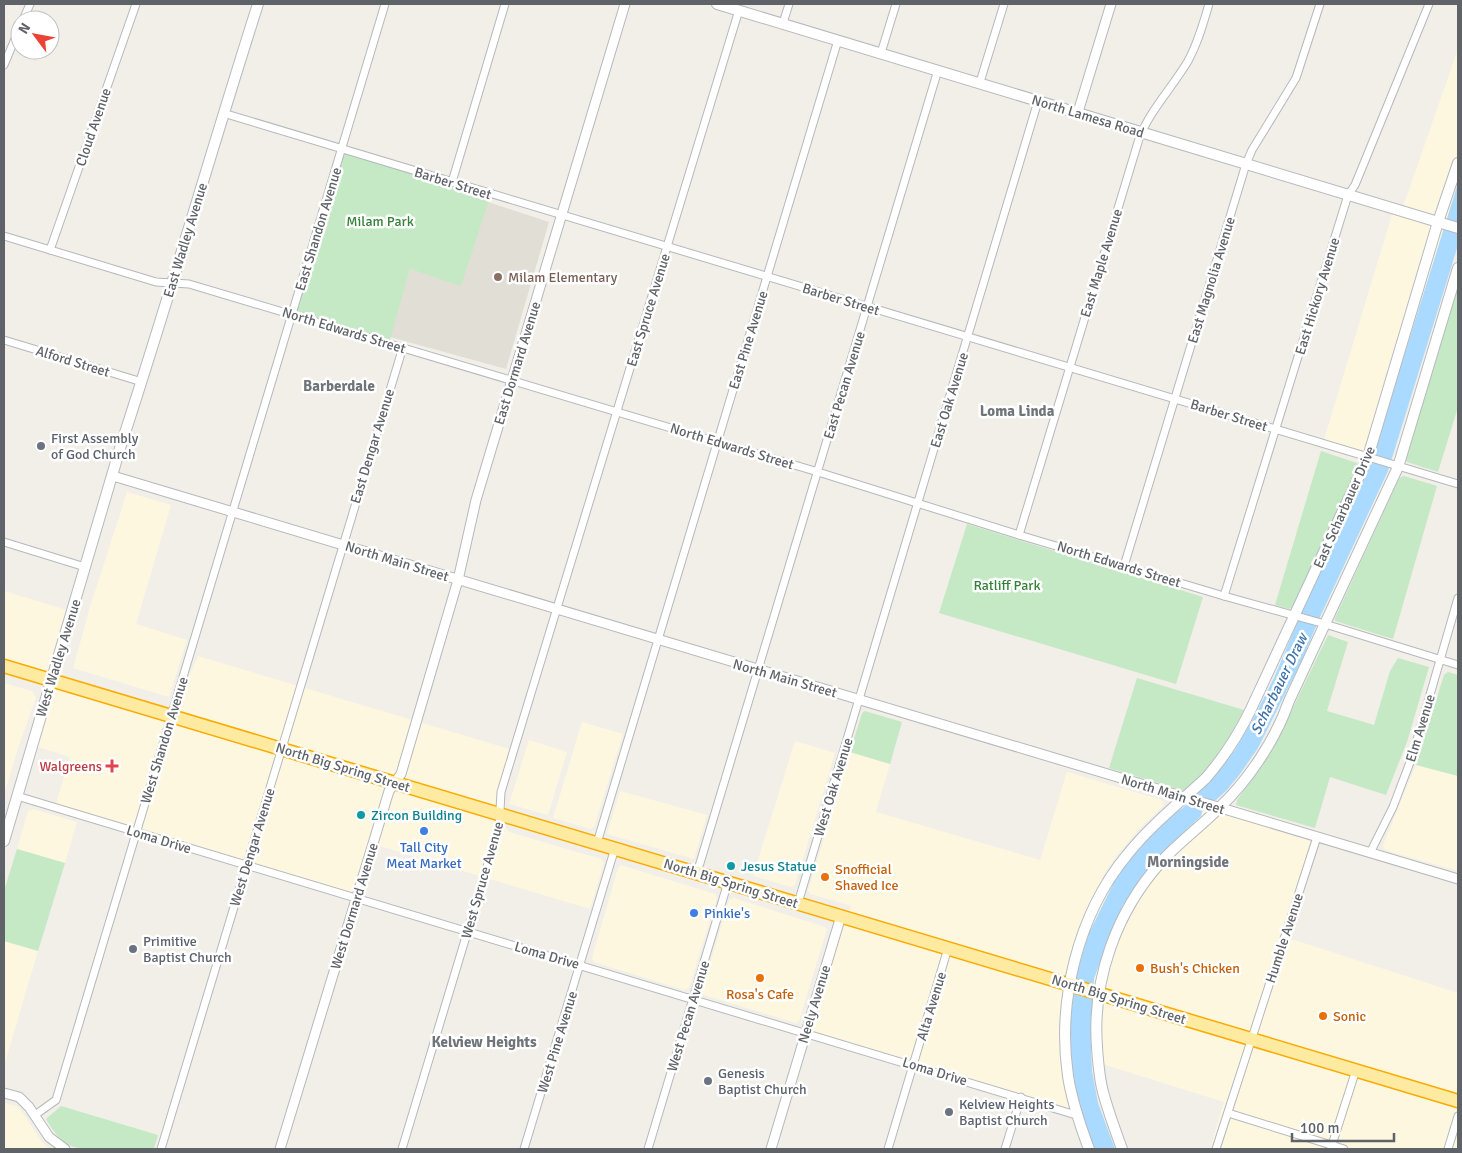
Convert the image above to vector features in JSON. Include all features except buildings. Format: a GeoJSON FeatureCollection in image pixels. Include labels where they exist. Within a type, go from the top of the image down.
{"type":"FeatureCollection","features":[{"type":"Feature","properties":{"kind":"highway","name":"North Big Spring Street"},"geometry":{"type":"LineString","coordinates":[[4,666],[1458,1101]]}},
{"type":"Feature","properties":{"kind":"main road","name":"East Wadley Avenue"},"geometry":{"type":"LineString","coordinates":[[112,476],[258,4]]}},
{"type":"Feature","properties":{"kind":"main road","name":"North Lamesa Road"},"geometry":{"type":"LineString","coordinates":[[717,4],[1458,228]]}},
{"type":"Feature","properties":{"kind":"main road","name":"East Scharbauer Drive"},"geometry":{"type":"LineString","coordinates":[[1089,1149],[1076,1115],[1068,1077],[1065,1045],[1066,1012],[1070,984],[1085,928],[1100,895],[1126,855],[1142,837],[1210,772],[1232,745],[1251,709],[1368,458],[1458,163]]}},
{"type":"Feature","properties":{"kind":"main road"},"geometry":{"type":"LineString","coordinates":[[1122,1149],[1107,1107],[1099,1068],[1096,1033],[1102,975],[1113,939],[1136,894],[1161,862],[1220,808],[1251,771],[1282,717],[1398,466],[1458,268]]}},
{"type":"Feature","properties":{"kind":"main road","name":"West Wadley Avenue"},"geometry":{"type":"LineString","coordinates":[[4,840],[112,476]]}},
{"type":"Feature","properties":{"kind":"street","name":"Cloud Avenue"},"geometry":{"type":"LineString","coordinates":[[50,250],[136,4]]}},
{"type":"Feature","properties":{"kind":"street","name":"East Shandon Avenue"},"geometry":{"type":"LineString","coordinates":[[232,512],[385,4]]}},
{"type":"Feature","properties":{"kind":"street"},"geometry":{"type":"LineString","coordinates":[[452,182],[505,4]]}},
{"type":"Feature","properties":{"kind":"street","name":"East Dormard Avenue"},"geometry":{"type":"LineString","coordinates":[[458,580],[476,500],[625,4]]}},
{"type":"Feature","properties":{"kind":"street"},"geometry":{"type":"LineString","coordinates":[[783,23],[789,4]]}},
{"type":"Feature","properties":{"kind":"street"},"geometry":{"type":"LineString","coordinates":[[881,53],[896,4]]}},
{"type":"Feature","properties":{"kind":"street"},"geometry":{"type":"LineString","coordinates":[[980,82],[1004,4]]}},
{"type":"Feature","properties":{"kind":"street"},"geometry":{"type":"LineString","coordinates":[[1078,112],[1111,4]]}},
{"type":"Feature","properties":{"kind":"street","name":"East Maple Avenue"},"geometry":{"type":"LineString","coordinates":[[1019,535],[1141,132],[1193,52],[1209,4]]}},
{"type":"Feature","properties":{"kind":"street","name":"East Magnolia Avenue"},"geometry":{"type":"LineString","coordinates":[[1124,566],[1246,164],[1252,150],[1296,78],[1320,4]]}},
{"type":"Feature","properties":{"kind":"street","name":"East Hickory Avenue"},"geometry":{"type":"LineString","coordinates":[[1224,596],[1348,195],[1355,185],[1429,4]]}},
{"type":"Feature","properties":{"kind":"street","name":"East Spruce Avenue"},"geometry":{"type":"LineString","coordinates":[[558,610],[739,10]]}},
{"type":"Feature","properties":{"kind":"street","name":"East Pine Avenue"},"geometry":{"type":"LineString","coordinates":[[658,639],[838,40]]}},
{"type":"Feature","properties":{"kind":"street"},"geometry":{"type":"LineString","coordinates":[[4,65],[10,50]]}},
{"type":"Feature","properties":{"kind":"street","name":"East Pecan Avenue"},"geometry":{"type":"LineString","coordinates":[[759,670],[938,70]]}},
{"type":"Feature","properties":{"kind":"street","name":"East Oak Avenue"},"geometry":{"type":"LineString","coordinates":[[859,699],[1038,101]]}},
{"type":"Feature","properties":{"kind":"street","name":"Barber Street"},"geometry":{"type":"LineString","coordinates":[[223,113],[1458,484]]}},
{"type":"Feature","properties":{"kind":"street","name":"North Edwards Street"},"geometry":{"type":"LineString","coordinates":[[4,236],[156,282],[189,284],[292,314],[918,502],[1019,535],[1325,624],[1458,665]]}},
{"type":"Feature","properties":{"kind":"street","name":"Alford Street"},"geometry":{"type":"LineString","coordinates":[[4,340],[142,382]]}},
{"type":"Feature","properties":{"kind":"street","name":"East Dengar Avenue"},"geometry":{"type":"LineString","coordinates":[[342,545],[402,347]]}},
{"type":"Feature","properties":{"kind":"street","name":"North Main Street"},"geometry":{"type":"LineString","coordinates":[[112,476],[1458,879]]}},
{"type":"Feature","properties":{"kind":"street","name":"West Shandon Avenue"},"geometry":{"type":"LineString","coordinates":[[35,1115],[56,1100],[232,512]]}},
{"type":"Feature","properties":{"kind":"street"},"geometry":{"type":"LineString","coordinates":[[4,542],[85,567]]}},
{"type":"Feature","properties":{"kind":"street","name":"West Dengar Avenue"},"geometry":{"type":"LineString","coordinates":[[161,1149],[342,545]]}},
{"type":"Feature","properties":{"kind":"street","name":"West Dormard Avenue"},"geometry":{"type":"LineString","coordinates":[[280,1149],[389,791],[401,774],[458,580]]}},
{"type":"Feature","properties":{"kind":"street","name":"Elm Avenue"},"geometry":{"type":"LineString","coordinates":[[1370,853],[1384,827],[1405,777],[1458,598]]}},
{"type":"Feature","properties":{"kind":"street","name":"West Spruce Avenue"},"geometry":{"type":"LineString","coordinates":[[402,1149],[499,827],[501,792],[558,610]]}},
{"type":"Feature","properties":{"kind":"street"},"geometry":{"type":"LineString","coordinates":[[597,843],[658,639]]}},
{"type":"Feature","properties":{"kind":"street"},"geometry":{"type":"LineString","coordinates":[[697,873],[759,670]]}},
{"type":"Feature","properties":{"kind":"street","name":"West Oak Avenue"},"geometry":{"type":"LineString","coordinates":[[798,903],[859,699]]}},
{"type":"Feature","properties":{"kind":"street","name":"Loma Drive"},"geometry":{"type":"LineString","coordinates":[[17,796],[1076,1115]]}},
{"type":"Feature","properties":{"kind":"street","name":"Humble Avenue"},"geometry":{"type":"LineString","coordinates":[[1216,1149],[1317,837]]}},
{"type":"Feature","properties":{"kind":"street","name":"West Pine Avenue"},"geometry":{"type":"LineString","coordinates":[[524,1149],[616,848]]}},
{"type":"Feature","properties":{"kind":"street","name":"West Pecan Avenue"},"geometry":{"type":"LineString","coordinates":[[648,1149],[728,882]]}},
{"type":"Feature","properties":{"kind":"street","name":"Neely Avenue"},"geometry":{"type":"LineString","coordinates":[[771,1149],[841,916]]}},
{"type":"Feature","properties":{"kind":"street","name":"Alta Avenue"},"geometry":{"type":"LineString","coordinates":[[888,1149],[948,948]]}},
{"type":"Feature","properties":{"kind":"street"},"geometry":{"type":"LineString","coordinates":[[1331,1147],[1356,1070]]}},
{"type":"Feature","properties":{"kind":"street"},"geometry":{"type":"LineString","coordinates":[[4,1093],[19,1097],[29,1107],[49,1137],[65,1149]]}},
{"type":"Feature","properties":{"kind":"street"},"geometry":{"type":"LineString","coordinates":[[1005,1149],[1021,1097]]}},
{"type":"Feature","properties":{"kind":"street"},"geometry":{"type":"LineString","coordinates":[[1228,1113],[1331,1147],[1344,1149]]}},
{"type":"Feature","properties":{"kind":"street"},"geometry":{"type":"LineString","coordinates":[[1448,1149],[1458,1116]]}},
{"type":"Feature","properties":{"kind":"shaded area"},"geometry":{"type":"Polygon","coordinates":[[[1458,49],[1458,227],[1383,461],[1323,443],[1394,208],[1402,210],[1458,49]]]}},
{"type":"Feature","properties":{"kind":"shaded area","name":"Milam Elementary"},"geometry":{"type":"Polygon","coordinates":[[[488,202],[549,222],[506,369],[390,337],[410,269],[461,285],[488,202]]]}},
{"type":"Feature","properties":{"kind":"shaded area"},"geometry":{"type":"Polygon","coordinates":[[[127,492],[171,505],[136,624],[187,640],[169,697],[73,668],[91,604],[127,492]]]}},
{"type":"Feature","properties":{"kind":"shaded area"},"geometry":{"type":"Polygon","coordinates":[[[4,591],[73,612],[61,678],[171,717],[198,656],[516,751],[496,815],[509,832],[601,859],[604,863],[590,909],[373,844],[357,898],[55,807],[70,757],[32,745],[52,681],[4,666],[4,591]]]}},
{"type":"Feature","properties":{"kind":"shaded area"},"geometry":{"type":"Polygon","coordinates":[[[4,683],[32,691],[36,698],[4,795],[4,683]]]}},
{"type":"Feature","properties":{"kind":"shaded area"},"geometry":{"type":"Polygon","coordinates":[[[582,722],[623,734],[594,827],[591,829],[553,818],[582,722]]]}},
{"type":"Feature","properties":{"kind":"shaded area"},"geometry":{"type":"Polygon","coordinates":[[[529,740],[567,752],[548,815],[509,804],[529,740]]]}},
{"type":"Feature","properties":{"kind":"shaded area"},"geometry":{"type":"Polygon","coordinates":[[[795,741],[835,753],[795,885],[791,887],[753,876],[795,741]]]}},
{"type":"Feature","properties":{"kind":"shaded area"},"geometry":{"type":"Polygon","coordinates":[[[850,752],[890,764],[876,812],[1040,860],[1067,772],[1162,800],[1163,806],[1140,828],[1116,856],[1101,879],[1131,875],[1203,804],[1312,836],[1282,936],[1458,993],[1458,1149],[1210,1149],[1224,1102],[1083,1058],[1094,1119],[806,1033],[822,979],[851,906],[811,894],[808,891],[850,752]]]}},
{"type":"Feature","properties":{"kind":"shaded area"},"geometry":{"type":"Polygon","coordinates":[[[1416,765],[1458,776],[1458,871],[1385,850],[1383,845],[1416,765]]]}},
{"type":"Feature","properties":{"kind":"shaded area"},"geometry":{"type":"Polygon","coordinates":[[[620,791],[707,815],[694,859],[607,834],[620,791]]]}},
{"type":"Feature","properties":{"kind":"shaded area"},"geometry":{"type":"Polygon","coordinates":[[[33,809],[77,822],[65,863],[17,849],[28,811],[33,809]]]}},
{"type":"Feature","properties":{"kind":"shaded area"},"geometry":{"type":"Polygon","coordinates":[[[621,865],[715,894],[717,898],[689,988],[684,990],[594,962],[592,958],[618,868],[621,865]]]}},
{"type":"Feature","properties":{"kind":"shaded area"},"geometry":{"type":"Polygon","coordinates":[[[734,898],[827,929],[799,1021],[796,1023],[704,995],[702,991],[729,900],[734,898]]]}},
{"type":"Feature","properties":{"kind":"shaded area"},"geometry":{"type":"Polygon","coordinates":[[[4,941],[38,951],[4,1066],[4,941]]]}},
{"type":"Feature","properties":{"kind":"shaded area"},"geometry":{"type":"Polygon","coordinates":[[[4,1103],[19,1107],[41,1141],[49,1149],[4,1149],[4,1103]]]}},
{"type":"Feature","properties":{"kind":"green space","name":"Milam Park"},"geometry":{"type":"Polygon","coordinates":[[[342,149],[491,194],[461,286],[410,269],[389,343],[292,314],[342,149]]]}},
{"type":"Feature","properties":{"kind":"green space"},"geometry":{"type":"Polygon","coordinates":[[[1458,280],[1458,407],[1438,472],[1407,462],[1404,457],[1458,280]]]}},
{"type":"Feature","properties":{"kind":"green space"},"geometry":{"type":"Polygon","coordinates":[[[1321,451],[1357,463],[1359,466],[1293,607],[1289,609],[1275,605],[1321,451]]]}},
{"type":"Feature","properties":{"kind":"green space"},"geometry":{"type":"Polygon","coordinates":[[[1404,476],[1437,486],[1393,639],[1335,621],[1335,618],[1398,481],[1404,476]]]}},
{"type":"Feature","properties":{"kind":"green space","name":"Ratliff Park"},"geometry":{"type":"Polygon","coordinates":[[[967,524],[1203,597],[1176,684],[939,613],[967,524]]]}},
{"type":"Feature","properties":{"kind":"green space"},"geometry":{"type":"Polygon","coordinates":[[[1328,635],[1348,642],[1327,711],[1374,725],[1390,671],[1398,658],[1429,667],[1407,742],[1386,795],[1330,777],[1315,828],[1236,805],[1237,800],[1263,765],[1277,741],[1328,635]]]}},
{"type":"Feature","properties":{"kind":"green space"},"geometry":{"type":"Polygon","coordinates":[[[1448,672],[1458,675],[1458,776],[1416,765],[1444,675],[1448,672]]]}},
{"type":"Feature","properties":{"kind":"green space"},"geometry":{"type":"Polygon","coordinates":[[[1137,678],[1244,710],[1226,743],[1207,769],[1185,791],[1109,768],[1137,678]]]}},
{"type":"Feature","properties":{"kind":"green space"},"geometry":{"type":"Polygon","coordinates":[[[865,711],[902,722],[890,764],[850,752],[862,713],[865,711]]]}},
{"type":"Feature","properties":{"kind":"green space"},"geometry":{"type":"Polygon","coordinates":[[[17,849],[65,863],[38,951],[4,941],[4,891],[17,849]]]}},
{"type":"Feature","properties":{"kind":"green space"},"geometry":{"type":"Polygon","coordinates":[[[61,1106],[158,1135],[154,1149],[97,1150],[69,1145],[58,1137],[46,1119],[61,1106]]]}},
{"type":"Feature","properties":{"kind":"water","name":"Scharbauer Draw"},"geometry":{"type":"Polygon","coordinates":[[[1458,183],[1458,245],[1388,471],[1301,662],[1258,748],[1240,774],[1226,791],[1202,812],[1201,816],[1160,855],[1143,875],[1123,905],[1114,924],[1094,979],[1091,1046],[1092,1071],[1098,1103],[1115,1149],[1095,1149],[1080,1115],[1072,1070],[1070,1025],[1076,976],[1088,935],[1115,880],[1131,857],[1151,834],[1170,816],[1183,808],[1212,779],[1235,750],[1274,678],[1302,611],[1370,465],[1458,183]]]}},
{"type":"Feature","properties":{"kind":"place","name":"Milam Elementary"},"geometry":{"type":"Point","coordinates":[498,277]}},
{"type":"Feature","properties":{"kind":"place","name":"First Assembly of God Church"},"geometry":{"type":"Point","coordinates":[41,446]}},
{"type":"Feature","properties":{"kind":"place","name":"Walgreens"},"geometry":{"type":"Point","coordinates":[112,766]}},
{"type":"Feature","properties":{"kind":"place","name":"Zircon Building"},"geometry":{"type":"Point","coordinates":[361,815]}},
{"type":"Feature","properties":{"kind":"place","name":"Tall City Meat Market"},"geometry":{"type":"Point","coordinates":[424,831]}},
{"type":"Feature","properties":{"kind":"place","name":"Jesus Statue"},"geometry":{"type":"Point","coordinates":[731,866]}},
{"type":"Feature","properties":{"kind":"place","name":"Snofficial Shaved Ice"},"geometry":{"type":"Point","coordinates":[825,877]}},
{"type":"Feature","properties":{"kind":"place","name":"Pinkie's"},"geometry":{"type":"Point","coordinates":[694,913]}},
{"type":"Feature","properties":{"kind":"place","name":"Primitive Baptist Church"},"geometry":{"type":"Point","coordinates":[133,949]}},
{"type":"Feature","properties":{"kind":"place","name":"Bush's Chicken"},"geometry":{"type":"Point","coordinates":[1140,968]}},
{"type":"Feature","properties":{"kind":"place","name":"Rosa's Cafe"},"geometry":{"type":"Point","coordinates":[760,978]}},
{"type":"Feature","properties":{"kind":"place","name":"Sonic"},"geometry":{"type":"Point","coordinates":[1323,1016]}},
{"type":"Feature","properties":{"kind":"place","name":"Genesis Baptist Church"},"geometry":{"type":"Point","coordinates":[708,1081]}},
{"type":"Feature","properties":{"kind":"place","name":"Kelview Heights Baptist Church"},"geometry":{"type":"Point","coordinates":[949,1112]}},
{"type":"Feature","properties":{"kind":"district","name":"Barberdale"},"geometry":{"type":"Point","coordinates":[339,386]}},
{"type":"Feature","properties":{"kind":"district","name":"Loma Linda"},"geometry":{"type":"Point","coordinates":[1017,411]}},
{"type":"Feature","properties":{"kind":"district","name":"Morningside"},"geometry":{"type":"Point","coordinates":[1188,862]}},
{"type":"Feature","properties":{"kind":"district","name":"Kelview Heights"},"geometry":{"type":"Point","coordinates":[484,1042]}}]}
